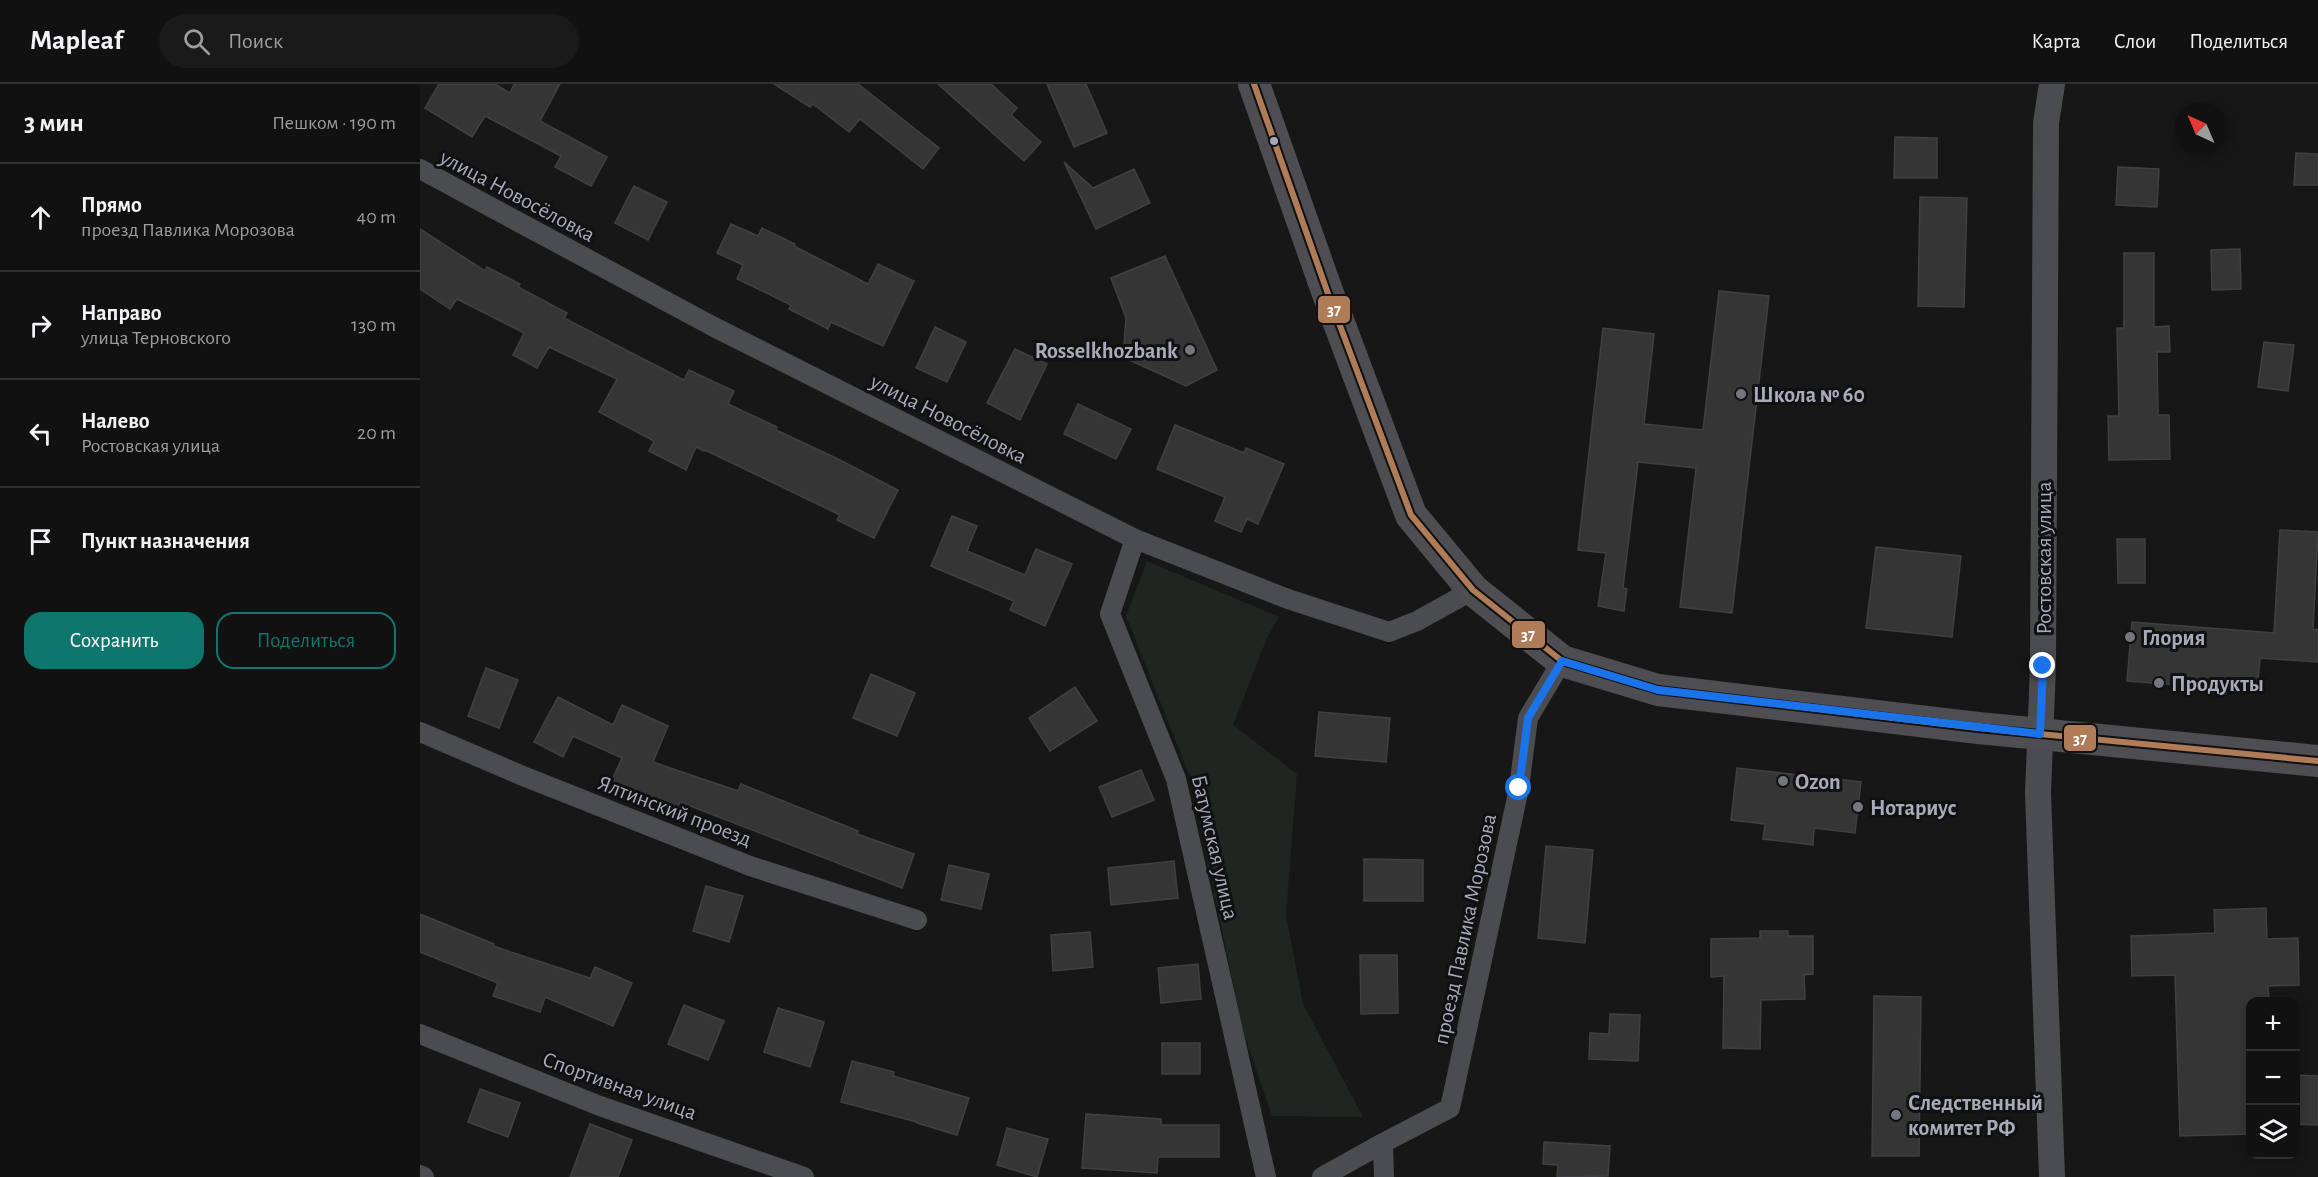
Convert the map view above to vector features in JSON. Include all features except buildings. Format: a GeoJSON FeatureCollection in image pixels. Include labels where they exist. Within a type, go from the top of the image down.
{"type":"FeatureCollection","features":[{"type":"Feature","properties":{"kind":"main road"},"geometry":{"type":"LineString","coordinates":[[1254,84],[1327,291],[1411,515],[1473,590],[1562,661],[1658,690],[2040,734],[2318,761]]}},
{"type":"Feature","properties":{"kind":"street","name":"Ростовская улица"},"geometry":{"type":"LineString","coordinates":[[2052,84],[2046,123],[2043,666],[2037,793],[2052,1177]]}},
{"type":"Feature","properties":{"kind":"street","name":"улица Новосёловка"},"geometry":{"type":"LineString","coordinates":[[420,169],[714,327],[1135,539],[1288,599],[1389,632],[1417,621],[1473,590]]}},
{"type":"Feature","properties":{"kind":"street","name":"Батумская улица"},"geometry":{"type":"LineString","coordinates":[[1135,539],[1110,614],[1176,779],[1266,1177]]}},
{"type":"Feature","properties":{"kind":"street","name":"проезд Павлика Морозова"},"geometry":{"type":"LineString","coordinates":[[1383,1143],[1450,1108],[1519,788],[1528,718],[1562,661]]}},
{"type":"Feature","properties":{"kind":"street","name":"Ялтинский проезд"},"geometry":{"type":"LineString","coordinates":[[420,732],[750,866],[917,920]]}},
{"type":"Feature","properties":{"kind":"street","name":"Спортивная улица"},"geometry":{"type":"LineString","coordinates":[[420,1034],[600,1106],[804,1177]]}},
{"type":"Feature","properties":{"kind":"street"},"geometry":{"type":"LineString","coordinates":[[1322,1177],[1383,1143],[1384,1177]]}},
{"type":"Feature","properties":{"kind":"street"},"geometry":{"type":"LineString","coordinates":[[420,1175],[424,1177]]}},
{"type":"Feature","properties":{"kind":"shaded area"},"geometry":{"type":"Polygon","coordinates":[[[1147,561],[1279,617],[1267,638],[1233,725],[1297,774],[1286,915],[1303,1004],[1363,1117],[1272,1116],[1243,1031],[1190,777],[1126,616],[1147,561]]]}},
{"type":"Feature","properties":{"kind":"transit line","name":"37"},"geometry":{"type":"LineString","coordinates":[[1254,84],[1327,291],[1411,515],[1473,590],[1562,661],[1658,690],[1978,728],[2318,761]]}},
{"type":"Feature","properties":{"kind":"place","name":"Rosselkhozbank"},"geometry":{"type":"Point","coordinates":[1190,350]}},
{"type":"Feature","properties":{"kind":"place","name":"Школа № 60"},"geometry":{"type":"Point","coordinates":[1741,394]}},
{"type":"Feature","properties":{"kind":"place","name":"Глория"},"geometry":{"type":"Point","coordinates":[2130,637]}},
{"type":"Feature","properties":{"kind":"place","name":"Продукты"},"geometry":{"type":"Point","coordinates":[2159,683]}},
{"type":"Feature","properties":{"kind":"place","name":"Ozon"},"geometry":{"type":"Point","coordinates":[1783,781]}},
{"type":"Feature","properties":{"kind":"place","name":"Нотариус"},"geometry":{"type":"Point","coordinates":[1858,807]}},
{"type":"Feature","properties":{"kind":"place","name":"Следственный комитет РФ"},"geometry":{"type":"Point","coordinates":[1896,1115]}},
{"type":"Feature","properties":{"kind":"route"},"geometry":{"type":"LineString","coordinates":[[1519,788],[1528,718],[1562,661],[1658,690],[2040,734],[2043,666]]}}]}
